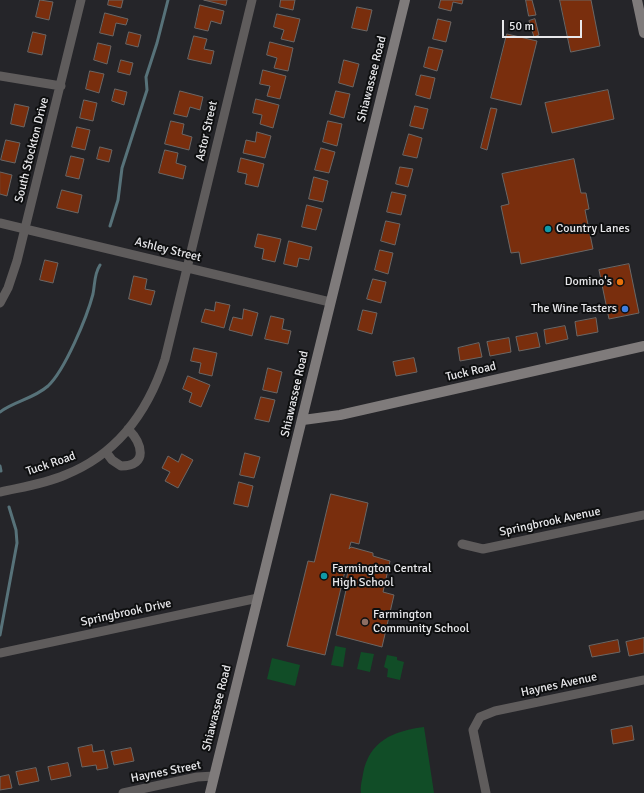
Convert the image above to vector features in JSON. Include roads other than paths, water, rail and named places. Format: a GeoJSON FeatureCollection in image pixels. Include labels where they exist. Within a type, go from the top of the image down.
{"type":"FeatureCollection","features":[{"type":"Feature","properties":{"kind":"street","name":"South Stockton Drive"},"geometry":{"type":"LineString","coordinates":[[0,303],[13,276],[81,0]]}},
{"type":"Feature","properties":{"kind":"street","name":"Astor Street"},"geometry":{"type":"LineString","coordinates":[[187,268],[252,0]]}},
{"type":"Feature","properties":{"kind":"street","name":"Shiawassee Road"},"geometry":{"type":"LineString","coordinates":[[210,793],[279,509],[303,420],[330,302],[405,0]]}},
{"type":"Feature","properties":{"kind":"street"},"geometry":{"type":"LineString","coordinates":[[637,0],[644,33]]}},
{"type":"Feature","properties":{"kind":"street"},"geometry":{"type":"LineString","coordinates":[[0,76],[61,86]]}},
{"type":"Feature","properties":{"kind":"street","name":"Ashley Street"},"geometry":{"type":"LineString","coordinates":[[0,223],[25,227],[330,302]]}},
{"type":"Feature","properties":{"kind":"street","name":"Tuck Road"},"geometry":{"type":"LineString","coordinates":[[0,492],[41,483],[83,467],[106,452],[140,415],[152,395],[158,378],[187,268]]}},
{"type":"Feature","properties":{"kind":"street","name":"Tuck Road"},"geometry":{"type":"LineString","coordinates":[[303,420],[340,415],[644,346]]}},
{"type":"Feature","properties":{"kind":"street"},"geometry":{"type":"LineString","coordinates":[[106,452],[112,460],[121,466],[133,464],[138,460],[141,453],[140,446],[134,435],[128,429]]}},
{"type":"Feature","properties":{"kind":"street","name":"Springbrook Avenue"},"geometry":{"type":"LineString","coordinates":[[462,544],[482,549],[644,515]]}},
{"type":"Feature","properties":{"kind":"street","name":"Springbrook Drive"},"geometry":{"type":"LineString","coordinates":[[0,653],[258,598]]}},
{"type":"Feature","properties":{"kind":"street","name":"Haynes Avenue"},"geometry":{"type":"LineString","coordinates":[[486,793],[473,730],[480,717],[495,711],[644,680]]}},
{"type":"Feature","properties":{"kind":"street","name":"Haynes Street"},"geometry":{"type":"LineString","coordinates":[[123,793],[197,777],[214,776]]}},
{"type":"Feature","properties":{"kind":"waterway"},"geometry":{"type":"LineString","coordinates":[[110,226],[118,200],[122,168],[147,90],[146,77],[157,43],[168,0]]}},
{"type":"Feature","properties":{"kind":"waterway"},"geometry":{"type":"LineString","coordinates":[[0,412],[42,390],[55,378],[75,343],[81,329],[93,294],[96,275],[100,265]]}},
{"type":"Feature","properties":{"kind":"waterway"},"geometry":{"type":"LineString","coordinates":[[0,466],[1,471]]}},
{"type":"Feature","properties":{"kind":"waterway"},"geometry":{"type":"LineString","coordinates":[[0,635],[17,543],[16,530],[9,507]]}},
{"type":"Feature","properties":{"kind":"place","name":"Country Lanes"},"geometry":{"type":"Point","coordinates":[548,229]}},
{"type":"Feature","properties":{"kind":"place","name":"Domino's"},"geometry":{"type":"Point","coordinates":[620,282]}},
{"type":"Feature","properties":{"kind":"place","name":"The Wine Tasters"},"geometry":{"type":"Point","coordinates":[625,309]}},
{"type":"Feature","properties":{"kind":"place","name":"Farmington Central High School"},"geometry":{"type":"Point","coordinates":[324,576]}},
{"type":"Feature","properties":{"kind":"place","name":"Farmington Community School"},"geometry":{"type":"Point","coordinates":[365,622]}}]}
